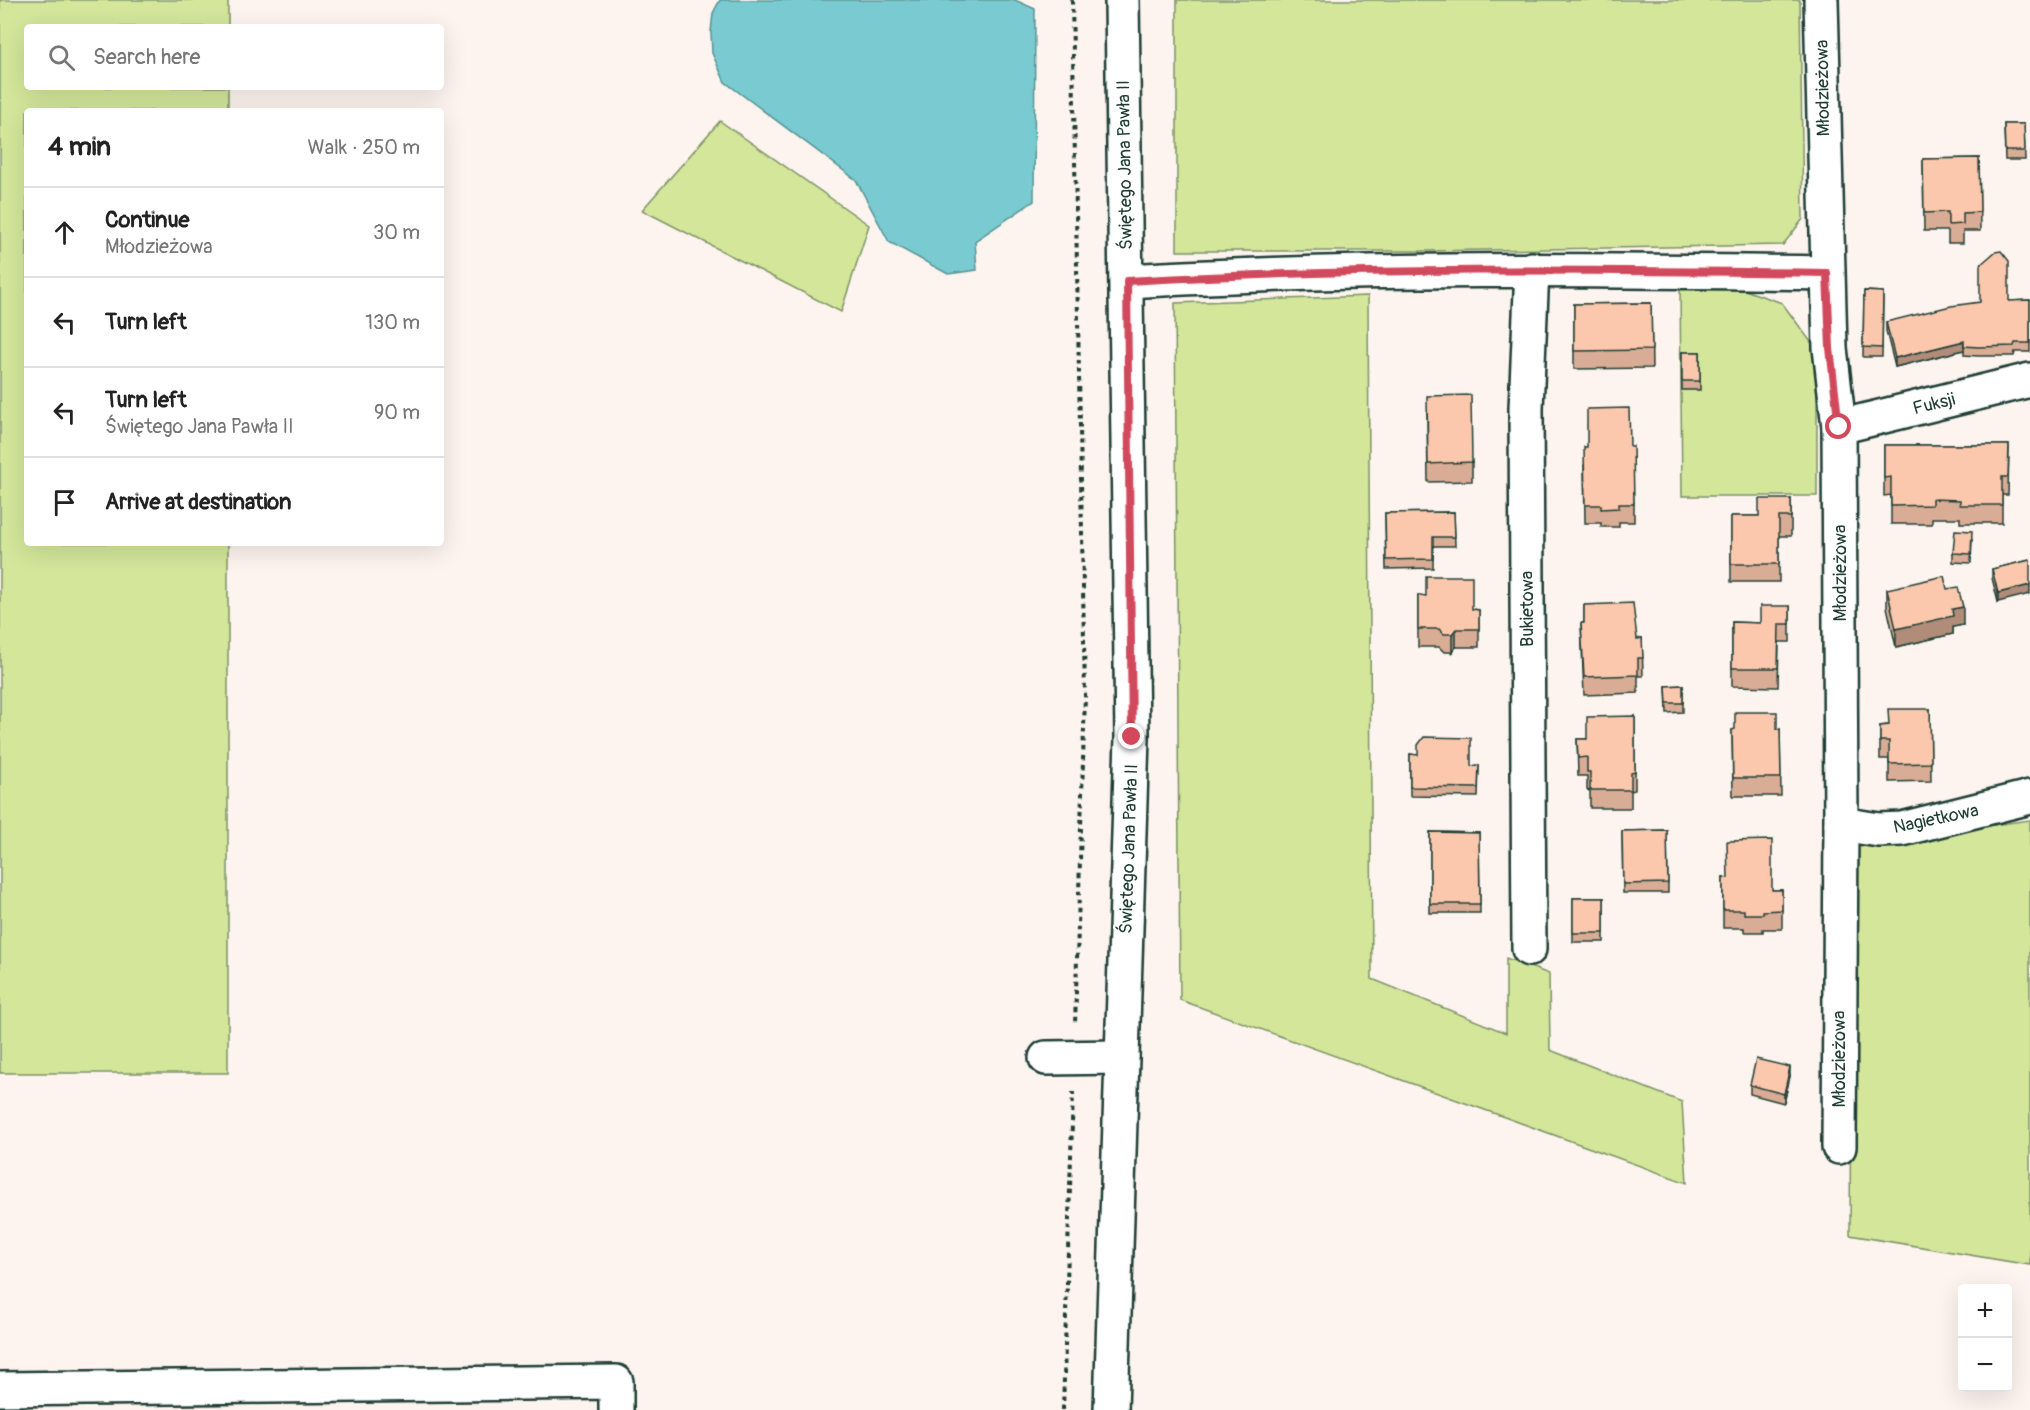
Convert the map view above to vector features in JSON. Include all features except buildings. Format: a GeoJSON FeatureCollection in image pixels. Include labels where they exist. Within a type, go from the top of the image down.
{"type":"FeatureCollection","features":[{"type":"Feature","properties":{"kind":"street","name":"Świętego Jana Pawła II"},"geometry":{"type":"LineString","coordinates":[[1111,1410],[1132,737],[1122,0]]}},
{"type":"Feature","properties":{"kind":"street","name":"Młodzieżowa"},"geometry":{"type":"LineString","coordinates":[[1821,0],[1830,348],[1839,427],[1841,824],[1839,1148]]}},
{"type":"Feature","properties":{"kind":"street"},"geometry":{"type":"LineString","coordinates":[[1127,281],[1277,274],[1532,269],[1827,273]]}},
{"type":"Feature","properties":{"kind":"street","name":"Bukietowa"},"geometry":{"type":"LineString","coordinates":[[1529,949],[1526,408],[1532,269]]}},
{"type":"Feature","properties":{"kind":"street","name":"Fuksji"},"geometry":{"type":"LineString","coordinates":[[1839,427],[2030,380]]}},
{"type":"Feature","properties":{"kind":"street","name":"Nagietkowa"},"geometry":{"type":"LineString","coordinates":[[1841,824],[1879,830],[1902,829],[2030,797]]}},
{"type":"Feature","properties":{"kind":"street"},"geometry":{"type":"LineString","coordinates":[[1060,1058],[1122,1057]]}},
{"type":"Feature","properties":{"kind":"street"},"geometry":{"type":"LineString","coordinates":[[0,1389],[616,1396]]}},
{"type":"Feature","properties":{"kind":"path"},"geometry":{"type":"LineString","coordinates":[[1064,1410],[1060,1058],[1085,695],[1072,0]]}},
{"type":"Feature","properties":{"kind":"green space"},"geometry":{"type":"Polygon","coordinates":[[[0,0],[228,0],[228,24],[24,24],[24,90],[228,90],[228,108],[24,108],[24,546],[228,546],[228,1073],[0,1073],[0,0]]]}},
{"type":"Feature","properties":{"kind":"green space"},"geometry":{"type":"Polygon","coordinates":[[[1177,0],[1800,0],[1803,219],[1783,245],[1423,251],[1177,251],[1177,0]]]}},
{"type":"Feature","properties":{"kind":"green space"},"geometry":{"type":"Polygon","coordinates":[[[720,121],[869,225],[841,312],[642,210],[720,121]]]}},
{"type":"Feature","properties":{"kind":"green space"},"geometry":{"type":"Polygon","coordinates":[[[1736,287],[1782,303],[1814,346],[1817,362],[1817,496],[1682,496],[1680,288],[1736,287]]]}},
{"type":"Feature","properties":{"kind":"green space"},"geometry":{"type":"Polygon","coordinates":[[[1368,296],[1372,979],[1506,1033],[1506,958],[1549,974],[1550,1050],[1682,1102],[1687,1183],[1180,1000],[1175,303],[1368,296]]]}},
{"type":"Feature","properties":{"kind":"green space"},"geometry":{"type":"Polygon","coordinates":[[[2030,820],[2030,1265],[1850,1235],[1852,844],[2030,820]]]}},
{"type":"Feature","properties":{"kind":"water"},"geometry":{"type":"Polygon","coordinates":[[[720,0],[1015,0],[1035,9],[1034,201],[975,241],[977,270],[948,274],[889,242],[856,180],[725,82],[712,53],[713,13],[720,0]]]}},
{"type":"Feature","properties":{"kind":"route"},"geometry":{"type":"LineString","coordinates":[[1132,737],[1127,281],[1277,274],[1532,269],[1827,273],[1830,348],[1839,427]]}}]}
